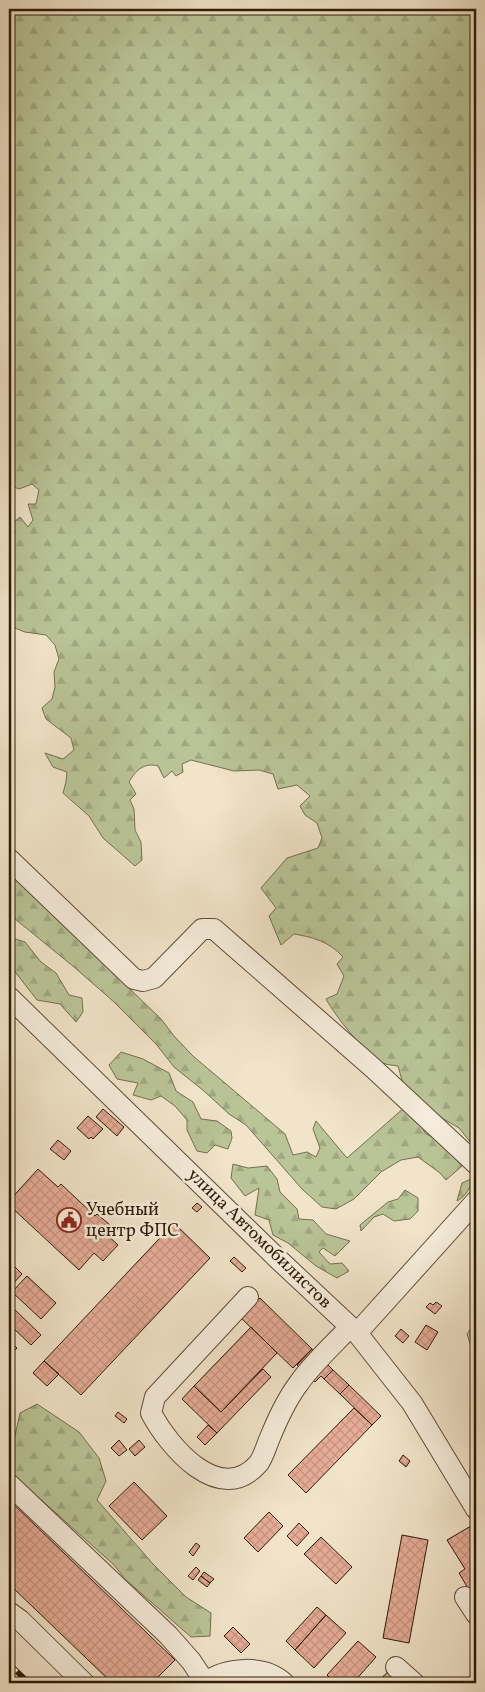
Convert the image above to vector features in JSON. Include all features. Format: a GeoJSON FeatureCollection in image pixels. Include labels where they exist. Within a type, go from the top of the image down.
{"type":"FeatureCollection","features":[{"type":"Feature","properties":{"kind":"street"},"geometry":{"type":"LineString","coordinates":[[9,859],[134,979],[143,981],[154,978],[202,929],[214,929],[373,1068],[476,1164]]}},
{"type":"Feature","properties":{"kind":"street","name":"улица Автомобилистов"},"geometry":{"type":"LineString","coordinates":[[9,997],[272,1253],[354,1330],[412,1403],[476,1509]]}},
{"type":"Feature","properties":{"kind":"street"},"geometry":{"type":"LineString","coordinates":[[248,1297],[155,1397],[151,1413],[159,1428],[176,1449],[197,1469],[221,1479],[240,1478],[259,1463],[280,1414],[299,1382],[354,1330],[476,1200]]}},
{"type":"Feature","properties":{"kind":"street"},"geometry":{"type":"LineString","coordinates":[[9,1484],[168,1635],[191,1661],[205,1683],[229,1673],[248,1669],[263,1671],[277,1677],[284,1683]]}},
{"type":"Feature","properties":{"kind":"street"},"geometry":{"type":"LineString","coordinates":[[465,1597],[476,1614]]}},
{"type":"Feature","properties":{"kind":"street"},"geometry":{"type":"LineString","coordinates":[[9,1612],[20,1620],[84,1683]]}},
{"type":"Feature","properties":{"kind":"street"},"geometry":{"type":"LineString","coordinates":[[396,1667],[414,1683]]}},
{"type":"Feature","properties":{"kind":"green space"},"geometry":{"type":"Polygon","coordinates":[[[9,9],[476,9],[476,1146],[472,1144],[459,1128],[442,1118],[403,1084],[398,1066],[383,1063],[368,1052],[337,1015],[326,999],[337,994],[344,976],[337,964],[343,957],[327,944],[301,935],[294,934],[281,945],[269,916],[276,908],[261,888],[287,858],[318,848],[322,838],[317,823],[305,815],[300,806],[310,796],[297,785],[278,789],[273,774],[259,770],[234,771],[191,760],[182,764],[183,772],[176,776],[172,771],[164,778],[158,766],[144,766],[134,774],[129,782],[136,794],[130,800],[134,809],[135,830],[141,842],[142,860],[135,866],[103,838],[89,816],[63,793],[67,772],[53,767],[45,753],[63,759],[74,750],[71,738],[46,719],[42,708],[52,699],[55,687],[54,672],[59,659],[55,645],[46,635],[25,632],[12,627],[9,620],[14,581],[9,571],[9,532],[15,533],[14,522],[20,517],[28,527],[33,520],[28,504],[36,504],[39,490],[32,484],[19,489],[9,485],[9,9]]]}},
{"type":"Feature","properties":{"kind":"green space"},"geometry":{"type":"Polygon","coordinates":[[[9,872],[161,1019],[193,1056],[285,1134],[293,1155],[307,1152],[316,1157],[320,1148],[313,1129],[316,1121],[347,1158],[405,1107],[419,1120],[425,1133],[445,1145],[462,1166],[446,1180],[440,1173],[418,1157],[401,1160],[381,1172],[354,1199],[336,1209],[322,1207],[302,1189],[246,1125],[229,1114],[174,1067],[156,1044],[114,1002],[9,914],[9,872]]]}},
{"type":"Feature","properties":{"kind":"green space"},"geometry":{"type":"Polygon","coordinates":[[[9,937],[25,942],[41,962],[56,973],[69,995],[82,998],[83,1012],[76,1022],[60,1004],[37,1000],[9,964],[9,937]]]}},
{"type":"Feature","properties":{"kind":"green space"},"geometry":{"type":"Polygon","coordinates":[[[121,1052],[143,1059],[169,1073],[176,1091],[193,1102],[201,1119],[217,1121],[231,1131],[232,1138],[228,1149],[215,1145],[207,1153],[197,1151],[187,1130],[187,1120],[175,1106],[161,1096],[151,1100],[133,1095],[138,1083],[117,1079],[109,1065],[121,1052]]]}},
{"type":"Feature","properties":{"kind":"green space"},"geometry":{"type":"Polygon","coordinates":[[[233,1164],[248,1168],[267,1166],[277,1179],[280,1192],[297,1209],[299,1219],[313,1220],[326,1234],[350,1241],[335,1256],[323,1248],[319,1252],[330,1264],[342,1263],[349,1271],[337,1278],[316,1266],[288,1243],[273,1235],[269,1220],[255,1215],[259,1188],[245,1196],[231,1178],[233,1164]]]}},
{"type":"Feature","properties":{"kind":"green space"},"geometry":{"type":"Polygon","coordinates":[[[473,1178],[467,1192],[457,1201],[462,1183],[473,1178]]]}},
{"type":"Feature","properties":{"kind":"green space"},"geometry":{"type":"Polygon","coordinates":[[[405,1190],[418,1198],[418,1211],[410,1219],[394,1221],[383,1214],[374,1217],[361,1231],[360,1225],[388,1202],[398,1199],[405,1190]]]}},
{"type":"Feature","properties":{"kind":"green space"},"geometry":{"type":"Polygon","coordinates":[[[476,1321],[476,1362],[467,1334],[476,1321]]]}},
{"type":"Feature","properties":{"kind":"green space"},"geometry":{"type":"Polygon","coordinates":[[[37,1404],[79,1432],[99,1458],[106,1481],[97,1500],[153,1564],[186,1597],[211,1613],[210,1636],[191,1637],[126,1580],[114,1565],[9,1471],[9,1435],[15,1436],[20,1413],[37,1404]]]}},
{"type":"Feature","properties":{"kind":"building"},"geometry":{"type":"Polygon","coordinates":[[[103,1109],[124,1127],[117,1136],[96,1117],[103,1109]]]}},
{"type":"Feature","properties":{"kind":"building"},"geometry":{"type":"Polygon","coordinates":[[[88,1116],[103,1129],[93,1139],[91,1137],[89,1139],[77,1128],[88,1116]]]}},
{"type":"Feature","properties":{"kind":"building"},"geometry":{"type":"Polygon","coordinates":[[[58,1140],[71,1151],[64,1160],[50,1149],[58,1140]]]}},
{"type":"Feature","properties":{"kind":"building"},"geometry":{"type":"Polygon","coordinates":[[[38,1169],[58,1187],[61,1184],[95,1216],[97,1214],[110,1225],[104,1232],[118,1245],[103,1261],[94,1253],[79,1270],[9,1205],[9,1201],[38,1169]]]}},
{"type":"Feature","properties":{"kind":"building"},"geometry":{"type":"Polygon","coordinates":[[[197,1203],[202,1207],[197,1212],[192,1208],[197,1203]]]}},
{"type":"Feature","properties":{"kind":"building"},"geometry":{"type":"Polygon","coordinates":[[[174,1223],[210,1258],[81,1395],[44,1361],[174,1223]]]}},
{"type":"Feature","properties":{"kind":"building"},"geometry":{"type":"Polygon","coordinates":[[[234,1257],[246,1268],[242,1272],[230,1261],[234,1257]]]}},
{"type":"Feature","properties":{"kind":"building"},"geometry":{"type":"Polygon","coordinates":[[[9,1261],[22,1274],[9,1288],[9,1261]]]}},
{"type":"Feature","properties":{"kind":"building"},"geometry":{"type":"Polygon","coordinates":[[[27,1276],[56,1303],[41,1319],[12,1292],[27,1276]]]}},
{"type":"Feature","properties":{"kind":"building"},"geometry":{"type":"Polygon","coordinates":[[[260,1298],[312,1349],[293,1368],[241,1318],[260,1298]]]}},
{"type":"Feature","properties":{"kind":"building"},"geometry":{"type":"Polygon","coordinates":[[[436,1302],[442,1306],[435,1314],[426,1307],[430,1303],[433,1305],[436,1302]]]}},
{"type":"Feature","properties":{"kind":"building"},"geometry":{"type":"Polygon","coordinates":[[[9,1304],[41,1335],[31,1345],[9,1324],[9,1304]]]}},
{"type":"Feature","properties":{"kind":"building"},"geometry":{"type":"Polygon","coordinates":[[[426,1325],[438,1332],[427,1350],[415,1342],[426,1325]]]}},
{"type":"Feature","properties":{"kind":"building"},"geometry":{"type":"Polygon","coordinates":[[[251,1327],[277,1353],[221,1412],[194,1386],[251,1327]]]}},
{"type":"Feature","properties":{"kind":"building"},"geometry":{"type":"Polygon","coordinates":[[[401,1329],[409,1336],[403,1343],[395,1336],[401,1329]]]}},
{"type":"Feature","properties":{"kind":"building"},"geometry":{"type":"Polygon","coordinates":[[[9,1340],[17,1348],[9,1357],[9,1340]]]}},
{"type":"Feature","properties":{"kind":"building"},"geometry":{"type":"Polygon","coordinates":[[[312,1349],[333,1370],[324,1379],[321,1376],[315,1382],[297,1365],[312,1349]]]}},
{"type":"Feature","properties":{"kind":"building"},"geometry":{"type":"Polygon","coordinates":[[[44,1361],[59,1374],[47,1386],[33,1373],[44,1361]]]}},
{"type":"Feature","properties":{"kind":"building"},"geometry":{"type":"Polygon","coordinates":[[[263,1369],[271,1377],[217,1433],[182,1399],[194,1386],[221,1412],[263,1369]]]}},
{"type":"Feature","properties":{"kind":"building"},"geometry":{"type":"Polygon","coordinates":[[[333,1370],[349,1385],[340,1394],[324,1379],[333,1370]]]}},
{"type":"Feature","properties":{"kind":"building"},"geometry":{"type":"Polygon","coordinates":[[[349,1385],[381,1416],[372,1425],[340,1394],[349,1385]]]}},
{"type":"Feature","properties":{"kind":"building"},"geometry":{"type":"Polygon","coordinates":[[[354,1408],[372,1425],[306,1493],[288,1475],[354,1408]]]}},
{"type":"Feature","properties":{"kind":"building"},"geometry":{"type":"Polygon","coordinates":[[[118,1412],[127,1419],[124,1423],[115,1416],[118,1412]]]}},
{"type":"Feature","properties":{"kind":"building"},"geometry":{"type":"Polygon","coordinates":[[[208,1425],[217,1433],[205,1445],[197,1437],[208,1425]]]}},
{"type":"Feature","properties":{"kind":"building"},"geometry":{"type":"Polygon","coordinates":[[[119,1440],[127,1450],[119,1456],[111,1448],[119,1440]]]}},
{"type":"Feature","properties":{"kind":"building"},"geometry":{"type":"Polygon","coordinates":[[[139,1440],[145,1447],[135,1456],[129,1449],[139,1440]]]}},
{"type":"Feature","properties":{"kind":"building"},"geometry":{"type":"Polygon","coordinates":[[[403,1455],[410,1461],[406,1467],[399,1461],[403,1455]]]}},
{"type":"Feature","properties":{"kind":"building"},"geometry":{"type":"Polygon","coordinates":[[[134,1482],[167,1516],[142,1540],[109,1506],[134,1482]]]}},
{"type":"Feature","properties":{"kind":"building"},"geometry":{"type":"Polygon","coordinates":[[[9,1500],[175,1660],[152,1683],[112,1683],[9,1584],[9,1500]]]}},
{"type":"Feature","properties":{"kind":"building"},"geometry":{"type":"Polygon","coordinates":[[[269,1512],[283,1526],[258,1552],[244,1538],[269,1512]]]}},
{"type":"Feature","properties":{"kind":"building"},"geometry":{"type":"Polygon","coordinates":[[[299,1523],[309,1533],[297,1546],[287,1536],[299,1523]]]}},
{"type":"Feature","properties":{"kind":"building"},"geometry":{"type":"Polygon","coordinates":[[[471,1526],[476,1535],[476,1602],[459,1573],[465,1569],[447,1540],[471,1526]]]}},
{"type":"Feature","properties":{"kind":"building"},"geometry":{"type":"Polygon","coordinates":[[[402,1535],[428,1540],[409,1643],[383,1638],[402,1535]]]}},
{"type":"Feature","properties":{"kind":"building"},"geometry":{"type":"Polygon","coordinates":[[[321,1537],[352,1567],[336,1584],[304,1554],[321,1537]]]}},
{"type":"Feature","properties":{"kind":"building"},"geometry":{"type":"Polygon","coordinates":[[[196,1543],[200,1546],[193,1556],[189,1552],[196,1543]]]}},
{"type":"Feature","properties":{"kind":"building"},"geometry":{"type":"Polygon","coordinates":[[[196,1567],[200,1571],[193,1580],[188,1576],[196,1567]]]}},
{"type":"Feature","properties":{"kind":"building"},"geometry":{"type":"Polygon","coordinates":[[[204,1572],[214,1579],[210,1583],[201,1576],[204,1572]]]}},
{"type":"Feature","properties":{"kind":"building"},"geometry":{"type":"Polygon","coordinates":[[[201,1576],[210,1583],[207,1587],[198,1580],[201,1576]]]}},
{"type":"Feature","properties":{"kind":"building"},"geometry":{"type":"Polygon","coordinates":[[[317,1607],[326,1615],[295,1650],[286,1641],[317,1607]]]}},
{"type":"Feature","properties":{"kind":"building"},"geometry":{"type":"Polygon","coordinates":[[[326,1615],[346,1633],[314,1668],[295,1650],[326,1615]]]}},
{"type":"Feature","properties":{"kind":"building"},"geometry":{"type":"Polygon","coordinates":[[[233,1627],[250,1644],[241,1653],[224,1636],[233,1627]]]}},
{"type":"Feature","properties":{"kind":"building"},"geometry":{"type":"Polygon","coordinates":[[[358,1641],[376,1657],[353,1683],[335,1683],[327,1675],[358,1641]]]}},
{"type":"Feature","properties":{"kind":"building"},"geometry":{"type":"Polygon","coordinates":[[[391,1669],[405,1683],[376,1683],[391,1669]]]}},
{"type":"Feature","properties":{"kind":"building"},"geometry":{"type":"Polygon","coordinates":[[[9,1673],[19,1683],[9,1683],[9,1673]]]}},
{"type":"Feature","properties":{"kind":"railway"},"geometry":{"type":"LineString","coordinates":[[9,1664],[29,1683]]}},
{"type":"Feature","properties":{"kind":"place","name":"Учебный центр ФПС"},"geometry":{"type":"Point","coordinates":[69,1220]}}]}
